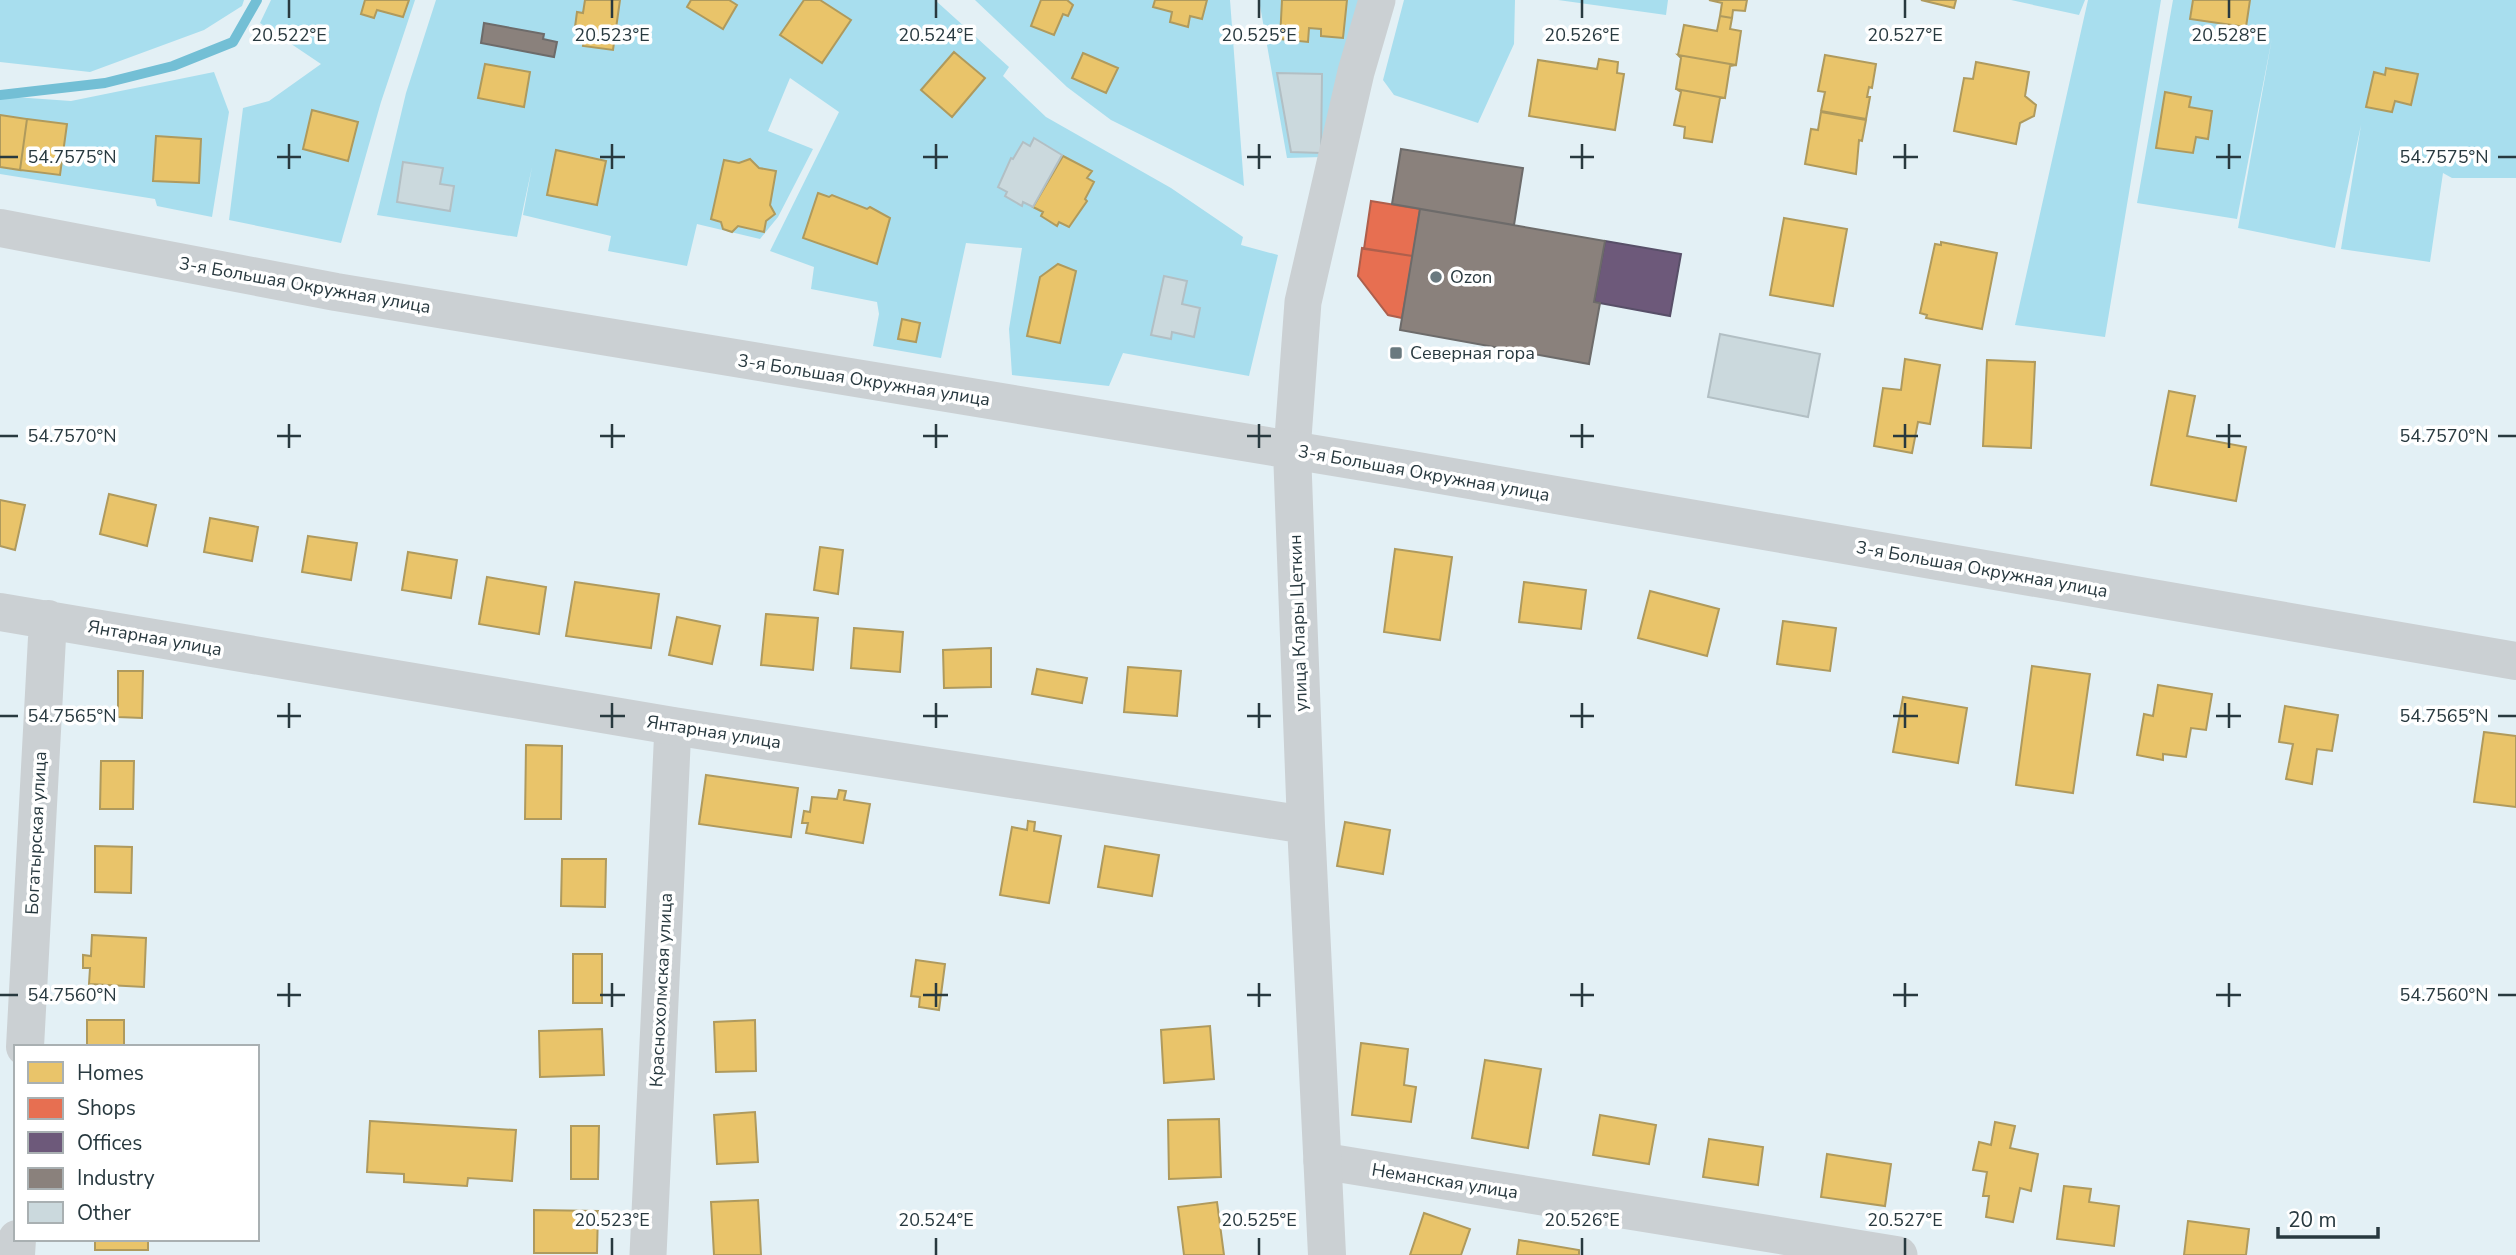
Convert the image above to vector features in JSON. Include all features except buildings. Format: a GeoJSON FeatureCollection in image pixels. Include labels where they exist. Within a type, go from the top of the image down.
{"type":"FeatureCollection","features":[{"type":"Feature","properties":{"kind":"street","name":"улица Клары Цеткин"},"geometry":{"type":"LineString","coordinates":[[1327,1255],[1306,825],[1292,451],[1303,302],[1356,72],[1377,0]]}},
{"type":"Feature","properties":{"kind":"street","name":"3-я Большая Окружная улица"},"geometry":{"type":"LineString","coordinates":[[0,228],[336,292],[1292,451],[2516,661]]}},
{"type":"Feature","properties":{"kind":"street","name":"Янтарная улица"},"geometry":{"type":"LineString","coordinates":[[0,612],[673,726],[1306,825]]}},
{"type":"Feature","properties":{"kind":"street","name":"Богатырская улица"},"geometry":{"type":"LineString","coordinates":[[25,1045],[48,619]]}},
{"type":"Feature","properties":{"kind":"street","name":"Краснохолмская улица"},"geometry":{"type":"LineString","coordinates":[[648,1255],[673,726]]}},
{"type":"Feature","properties":{"kind":"street","name":"Неманская улица"},"geometry":{"type":"LineString","coordinates":[[1322,1161],[1899,1255]]}},
{"type":"Feature","properties":{"kind":"shaded area"},"geometry":{"type":"Polygon","coordinates":[[[0,0],[244,0],[242,6],[204,30],[90,72],[0,62],[0,0]]]}},
{"type":"Feature","properties":{"kind":"shaded area"},"geometry":{"type":"Polygon","coordinates":[[[271,0],[415,0],[381,102],[341,243],[229,220],[243,108],[269,101],[321,64],[260,23],[271,0]]]}},
{"type":"Feature","properties":{"kind":"shaded area"},"geometry":{"type":"Polygon","coordinates":[[[436,0],[935,0],[1009,67],[1003,76],[1046,117],[1171,188],[1243,237],[1241,245],[1278,255],[1249,376],[1123,353],[1109,386],[1012,375],[1009,329],[1022,248],[966,243],[941,358],[873,346],[879,314],[877,302],[811,289],[814,267],[770,251],[839,112],[790,78],[768,131],[813,149],[778,217],[760,239],[697,224],[687,266],[608,251],[611,236],[523,215],[532,167],[517,237],[377,215],[406,93],[436,0]]]}},
{"type":"Feature","properties":{"kind":"shaded area"},"geometry":{"type":"Polygon","coordinates":[[[975,0],[1230,0],[1244,186],[1111,120],[1067,87],[975,0]]]}},
{"type":"Feature","properties":{"kind":"shaded area"},"geometry":{"type":"Polygon","coordinates":[[[1259,0],[1367,0],[1322,157],[1287,158],[1259,0]]]}},
{"type":"Feature","properties":{"kind":"shaded area"},"geometry":{"type":"Polygon","coordinates":[[[1404,0],[1515,0],[1514,44],[1478,123],[1394,95],[1383,80],[1404,0]]]}},
{"type":"Feature","properties":{"kind":"shaded area"},"geometry":{"type":"Polygon","coordinates":[[[1558,0],[1668,0],[1666,15],[1558,0]]]}},
{"type":"Feature","properties":{"kind":"shaded area"},"geometry":{"type":"Polygon","coordinates":[[[2011,0],[2085,0],[2079,15],[2011,0]]]}},
{"type":"Feature","properties":{"kind":"shaded area"},"geometry":{"type":"Polygon","coordinates":[[[2088,0],[2161,0],[2105,337],[2015,325],[2088,0]]]}},
{"type":"Feature","properties":{"kind":"shaded area"},"geometry":{"type":"Polygon","coordinates":[[[2173,0],[2516,0],[2516,178],[2452,178],[2443,173],[2430,262],[2341,249],[2361,125],[2335,248],[2238,228],[2272,38],[2237,219],[2137,203],[2173,0]]]}},
{"type":"Feature","properties":{"kind":"shaded area"},"geometry":{"type":"Polygon","coordinates":[[[214,72],[229,112],[212,217],[157,206],[155,199],[0,174],[0,96],[71,101],[214,72]]]}},
{"type":"Feature","properties":{"kind":"waterway"},"geometry":{"type":"LineString","coordinates":[[0,95],[105,83],[173,66],[233,42],[257,0]]}},
{"type":"Feature","properties":{"kind":"place","name":"Ozon"},"geometry":{"type":"Point","coordinates":[1436,277]}},
{"type":"Feature","properties":{"kind":"place","name":"Северная гора"},"geometry":{"type":"Point","coordinates":[1396,353]}}]}
